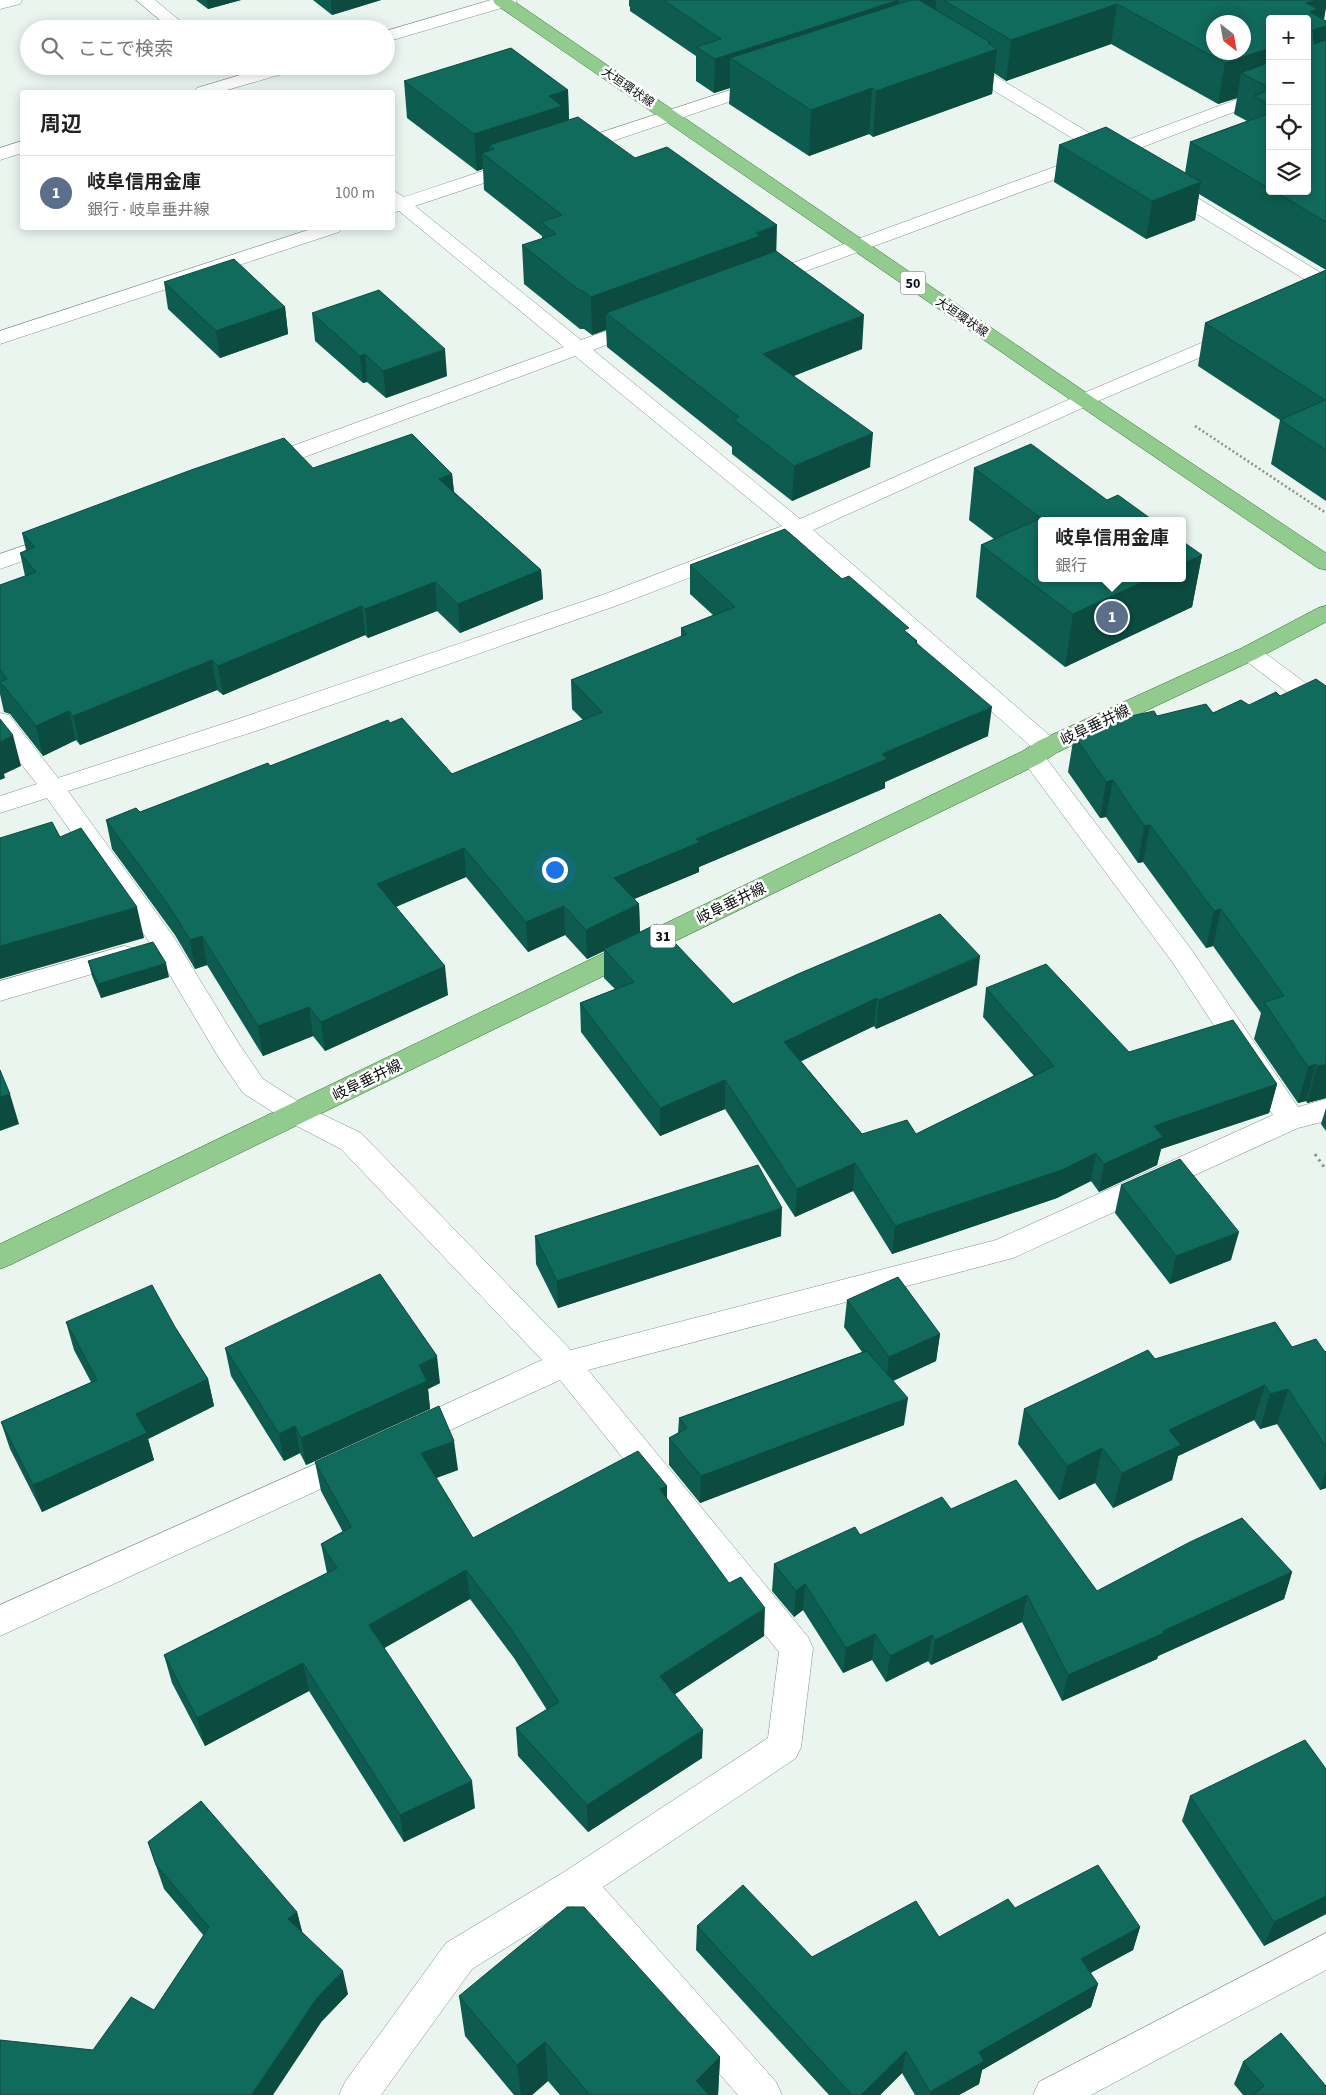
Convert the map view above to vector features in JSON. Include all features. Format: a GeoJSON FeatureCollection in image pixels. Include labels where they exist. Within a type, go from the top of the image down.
{"type":"FeatureCollection","features":[{"type":"Feature","properties":{"kind":"main road","name":"大垣環状線"},"geometry":{"type":"LineString","coordinates":[[504,1],[857,245],[1326,563]]}},
{"type":"Feature","properties":{"kind":"main road","name":"岐阜垂井線"},"geometry":{"type":"LineString","coordinates":[[0,1257],[1040,752],[1250,653],[1326,613]]}},
{"type":"Feature","properties":{"kind":"street"},"geometry":{"type":"LineString","coordinates":[[0,4],[14,0]]}},
{"type":"Feature","properties":{"kind":"street"},"geometry":{"type":"LineString","coordinates":[[144,0],[170,20]]}},
{"type":"Feature","properties":{"kind":"street"},"geometry":{"type":"LineString","coordinates":[[395,34],[504,1]]}},
{"type":"Feature","properties":{"kind":"street"},"geometry":{"type":"LineString","coordinates":[[948,55],[1126,164]]}},
{"type":"Feature","properties":{"kind":"street"},"geometry":{"type":"LineString","coordinates":[[243,75],[262,90]]}},
{"type":"Feature","properties":{"kind":"street"},"geometry":{"type":"LineString","coordinates":[[210,90],[261,75]]}},
{"type":"Feature","properties":{"kind":"street"},"geometry":{"type":"LineString","coordinates":[[553,154],[783,78]]}},
{"type":"Feature","properties":{"kind":"street"},"geometry":{"type":"LineString","coordinates":[[749,285],[1110,154],[1266,94]]}},
{"type":"Feature","properties":{"kind":"street"},"geometry":{"type":"LineString","coordinates":[[0,154],[20,148]]}},
{"type":"Feature","properties":{"kind":"street"},"geometry":{"type":"LineString","coordinates":[[396,203],[534,161]]}},
{"type":"Feature","properties":{"kind":"street"},"geometry":{"type":"LineString","coordinates":[[1151,179],[1323,294]]}},
{"type":"Feature","properties":{"kind":"street"},"geometry":{"type":"LineString","coordinates":[[396,203],[798,528],[1040,752],[1182,956],[1291,1119]]}},
{"type":"Feature","properties":{"kind":"street"},"geometry":{"type":"LineString","coordinates":[[0,338],[326,230]]}},
{"type":"Feature","properties":{"kind":"street"},"geometry":{"type":"LineString","coordinates":[[242,472],[658,319]]}},
{"type":"Feature","properties":{"kind":"street"},"geometry":{"type":"LineString","coordinates":[[0,805],[262,720],[613,599],[798,528],[1084,400],[1254,328]]}},
{"type":"Feature","properties":{"kind":"street"},"geometry":{"type":"LineString","coordinates":[[0,562],[74,534]]}},
{"type":"Feature","properties":{"kind":"street"},"geometry":{"type":"LineString","coordinates":[[1250,653],[1326,710]]}},
{"type":"Feature","properties":{"kind":"street"},"geometry":{"type":"LineString","coordinates":[[0,721],[54,788],[164,943],[229,1051],[253,1086],[297,1114],[351,1141],[565,1364],[796,1648],[784,1747],[577,1884],[459,1956],[358,2095]]}},
{"type":"Feature","properties":{"kind":"street"},"geometry":{"type":"LineString","coordinates":[[0,991],[164,943]]}},
{"type":"Feature","properties":{"kind":"street"},"geometry":{"type":"LineString","coordinates":[[0,1621],[565,1364],[1003,1250],[1291,1119],[1326,1110]]}},
{"type":"Feature","properties":{"kind":"street"},"geometry":{"type":"LineString","coordinates":[[577,1884],[763,2095]]}},
{"type":"Feature","properties":{"kind":"street"},"geometry":{"type":"LineString","coordinates":[[1052,2095],[1326,1951]]}},
{"type":"Feature","properties":{"kind":"building"},"geometry":{"type":"Polygon","coordinates":[[[663,0],[899,0],[715,59],[696,47],[721,39],[663,0]]]}},
{"type":"Feature","properties":{"kind":"building"},"geometry":{"type":"Polygon","coordinates":[[[911,0],[919,0],[990,42],[988,43],[997,49],[876,91],[872,88],[811,110],[730,58],[911,0]]]}},
{"type":"Feature","properties":{"kind":"building"},"geometry":{"type":"Polygon","coordinates":[[[943,0],[1317,0],[1306,3],[1318,9],[1310,12],[1326,21],[1326,26],[1313,30],[1314,44],[1326,40],[1326,222],[1281,195],[1311,195],[1311,15],[1266,15],[1266,49],[1251,54],[1251,15],[1206,15],[1206,53],[1117,4],[1011,40],[943,0]]]}},
{"type":"Feature","properties":{"kind":"building"},"geometry":{"type":"Polygon","coordinates":[[[511,48],[568,90],[549,96],[562,106],[474,134],[404,81],[511,48]]]}},
{"type":"Feature","properties":{"kind":"building"},"geometry":{"type":"Polygon","coordinates":[[[1220,60],[1234,60],[1225,63],[1220,60]]]}},
{"type":"Feature","properties":{"kind":"building"},"geometry":{"type":"Polygon","coordinates":[[[1266,64],[1266,86],[1241,73],[1266,64]]]}},
{"type":"Feature","properties":{"kind":"building"},"geometry":{"type":"Polygon","coordinates":[[[1266,92],[1266,103],[1254,96],[1266,92]]]}},
{"type":"Feature","properties":{"kind":"building"},"geometry":{"type":"Polygon","coordinates":[[[1266,114],[1266,187],[1190,142],[1266,114]]]}},
{"type":"Feature","properties":{"kind":"building"},"geometry":{"type":"Polygon","coordinates":[[[578,117],[635,158],[667,147],[777,225],[756,233],[760,236],[591,297],[579,290],[522,245],[556,234],[541,222],[562,215],[482,153],[494,149],[489,145],[578,117]]]}},
{"type":"Feature","properties":{"kind":"building"},"geometry":{"type":"Polygon","coordinates":[[[1106,127],[1201,182],[1152,201],[1059,145],[1106,127]]]}},
{"type":"Feature","properties":{"kind":"building"},"geometry":{"type":"Polygon","coordinates":[[[776,251],[864,315],[763,354],[873,433],[794,466],[733,419],[739,417],[606,313],[776,251]]]}},
{"type":"Feature","properties":{"kind":"building"},"geometry":{"type":"Polygon","coordinates":[[[234,259],[285,307],[216,331],[164,282],[234,259]]]}},
{"type":"Feature","properties":{"kind":"building"},"geometry":{"type":"Polygon","coordinates":[[[1326,270],[1326,450],[1280,420],[1325,400],[1205,323],[1326,270]]]}},
{"type":"Feature","properties":{"kind":"building"},"geometry":{"type":"Polygon","coordinates":[[[379,290],[445,349],[383,371],[365,354],[360,356],[312,313],[379,290]]]}},
{"type":"Feature","properties":{"kind":"building"},"geometry":{"type":"Polygon","coordinates":[[[412,434],[452,474],[439,479],[541,570],[458,604],[435,582],[365,609],[362,606],[218,666],[212,660],[73,716],[69,711],[36,726],[3,685],[0,684],[0,682],[7,679],[0,670],[0,585],[36,572],[20,553],[35,547],[22,533],[191,470],[284,438],[313,468],[412,434]]]}},
{"type":"Feature","properties":{"kind":"building"},"geometry":{"type":"Polygon","coordinates":[[[1031,444],[1107,500],[1118,495],[1148,517],[1040,517],[974,468],[1031,444]]]}},
{"type":"Feature","properties":{"kind":"building"},"geometry":{"type":"Polygon","coordinates":[[[1038,519],[1038,582],[1142,582],[1073,614],[981,545],[1038,519]]]}},
{"type":"Feature","properties":{"kind":"building"},"geometry":{"type":"Polygon","coordinates":[[[785,529],[842,579],[849,576],[909,628],[904,630],[917,641],[915,642],[992,707],[882,754],[887,759],[696,839],[700,842],[614,878],[639,904],[586,930],[564,906],[526,922],[464,848],[377,884],[445,966],[321,1022],[309,1007],[258,1026],[202,936],[190,940],[169,906],[106,820],[136,808],[140,812],[268,763],[270,766],[388,720],[390,723],[402,718],[452,774],[602,712],[571,680],[687,634],[681,628],[735,607],[690,565],[785,529]]]}},
{"type":"Feature","properties":{"kind":"building"},"geometry":{"type":"Polygon","coordinates":[[[1186,544],[1202,555],[1186,562],[1186,544]]]}},
{"type":"Feature","properties":{"kind":"building"},"geometry":{"type":"Polygon","coordinates":[[[1316,679],[1326,686],[1326,1064],[1317,1066],[1316,1064],[1308,1067],[1264,1002],[1284,996],[1221,909],[1214,911],[1150,825],[1144,826],[1113,780],[1106,782],[1074,735],[1127,710],[1131,716],[1154,711],[1157,716],[1206,704],[1213,713],[1241,700],[1249,705],[1276,692],[1280,696],[1316,679]]]}},
{"type":"Feature","properties":{"kind":"building"},"geometry":{"type":"Polygon","coordinates":[[[0,719],[13,735],[0,742],[0,719]]]}},
{"type":"Feature","properties":{"kind":"building"},"geometry":{"type":"Polygon","coordinates":[[[52,822],[60,837],[81,828],[137,907],[0,946],[0,838],[52,822]]]}},
{"type":"Feature","properties":{"kind":"building"},"geometry":{"type":"Polygon","coordinates":[[[940,914],[980,956],[879,1000],[877,998],[784,1042],[862,1134],[907,1120],[916,1134],[1054,1066],[986,988],[1046,964],[1129,1052],[1233,1020],[1277,1084],[1154,1126],[1163,1137],[1104,1164],[1096,1153],[1062,1170],[895,1226],[855,1163],[797,1189],[725,1080],[660,1108],[580,1003],[634,982],[604,949],[657,924],[733,1004],[798,974],[940,914]]]}},
{"type":"Feature","properties":{"kind":"building"},"geometry":{"type":"Polygon","coordinates":[[[153,942],[166,963],[98,984],[88,961],[153,942]]]}},
{"type":"Feature","properties":{"kind":"building"},"geometry":{"type":"Polygon","coordinates":[[[0,1070],[10,1094],[0,1097],[0,1070]]]}},
{"type":"Feature","properties":{"kind":"building"},"geometry":{"type":"Polygon","coordinates":[[[1180,1159],[1239,1232],[1176,1256],[1121,1185],[1180,1159]]]}},
{"type":"Feature","properties":{"kind":"building"},"geometry":{"type":"Polygon","coordinates":[[[758,1165],[782,1208],[557,1281],[535,1236],[758,1165]]]}},
{"type":"Feature","properties":{"kind":"building"},"geometry":{"type":"Polygon","coordinates":[[[380,1274],[437,1356],[419,1365],[427,1381],[301,1438],[295,1426],[279,1434],[225,1348],[380,1274]]]}},
{"type":"Feature","properties":{"kind":"building"},"geometry":{"type":"Polygon","coordinates":[[[898,1277],[940,1334],[889,1357],[847,1300],[898,1277]]]}},
{"type":"Feature","properties":{"kind":"building"},"geometry":{"type":"Polygon","coordinates":[[[152,1285],[175,1327],[208,1379],[136,1414],[147,1433],[33,1485],[1,1422],[97,1380],[66,1322],[152,1285]]]}},
{"type":"Feature","properties":{"kind":"building"},"geometry":{"type":"Polygon","coordinates":[[[1275,1322],[1292,1347],[1316,1339],[1326,1351],[1326,1447],[1288,1389],[1270,1394],[1265,1385],[1169,1430],[1181,1445],[1122,1473],[1102,1448],[1067,1466],[1024,1409],[1148,1350],[1155,1359],[1275,1322]]]}},
{"type":"Feature","properties":{"kind":"building"},"geometry":{"type":"Polygon","coordinates":[[[867,1351],[908,1398],[701,1476],[669,1438],[687,1428],[679,1418],[867,1351]]]}},
{"type":"Feature","properties":{"kind":"building"},"geometry":{"type":"Polygon","coordinates":[[[439,1406],[454,1441],[421,1453],[473,1538],[638,1451],[667,1486],[660,1489],[729,1583],[741,1577],[765,1608],[660,1676],[703,1730],[587,1805],[516,1728],[559,1702],[511,1629],[466,1570],[369,1625],[472,1781],[400,1815],[303,1663],[197,1718],[164,1655],[337,1568],[321,1544],[351,1527],[315,1462],[439,1406]]]}},
{"type":"Feature","properties":{"kind":"building"},"geometry":{"type":"Polygon","coordinates":[[[1016,1480],[1097,1591],[1190,1542],[1242,1518],[1292,1572],[1163,1631],[1164,1633],[1068,1675],[1027,1595],[935,1640],[932,1635],[890,1656],[875,1634],[846,1648],[805,1584],[796,1591],[774,1564],[855,1527],[860,1535],[942,1497],[951,1509],[1016,1480]]]}},
{"type":"Feature","properties":{"kind":"building"},"geometry":{"type":"Polygon","coordinates":[[[1305,1740],[1326,1769],[1326,1896],[1274,1922],[1190,1796],[1305,1740]]]}},
{"type":"Feature","properties":{"kind":"building"},"geometry":{"type":"Polygon","coordinates":[[[201,1801],[297,1912],[288,1919],[343,1971],[317,1998],[251,2095],[0,2095],[0,2040],[93,2050],[131,1997],[154,2010],[209,1927],[156,1865],[148,1842],[201,1801]]]}},
{"type":"Feature","properties":{"kind":"building"},"geometry":{"type":"Polygon","coordinates":[[[1098,1865],[1140,1927],[1081,1959],[1098,1984],[979,2052],[984,2061],[930,2092],[906,2051],[861,2095],[852,2095],[697,1926],[743,1885],[812,1957],[916,1901],[939,1937],[1008,1899],[1015,1908],[1098,1865]]]}},
{"type":"Feature","properties":{"kind":"building"},"geometry":{"type":"Polygon","coordinates":[[[567,1907],[584,1907],[720,2057],[696,2081],[709,2095],[590,2095],[545,2042],[517,2065],[459,1996],[567,1907]]]}},
{"type":"Feature","properties":{"kind":"building"},"geometry":{"type":"Polygon","coordinates":[[[1281,2033],[1326,2086],[1326,2095],[1253,2095],[1264,2086],[1243,2062],[1281,2033]]]}},
{"type":"Feature","properties":{"kind":"place","name":"岐阜信用金庫"},"geometry":{"type":"Point","coordinates":[1112,617]}}]}
